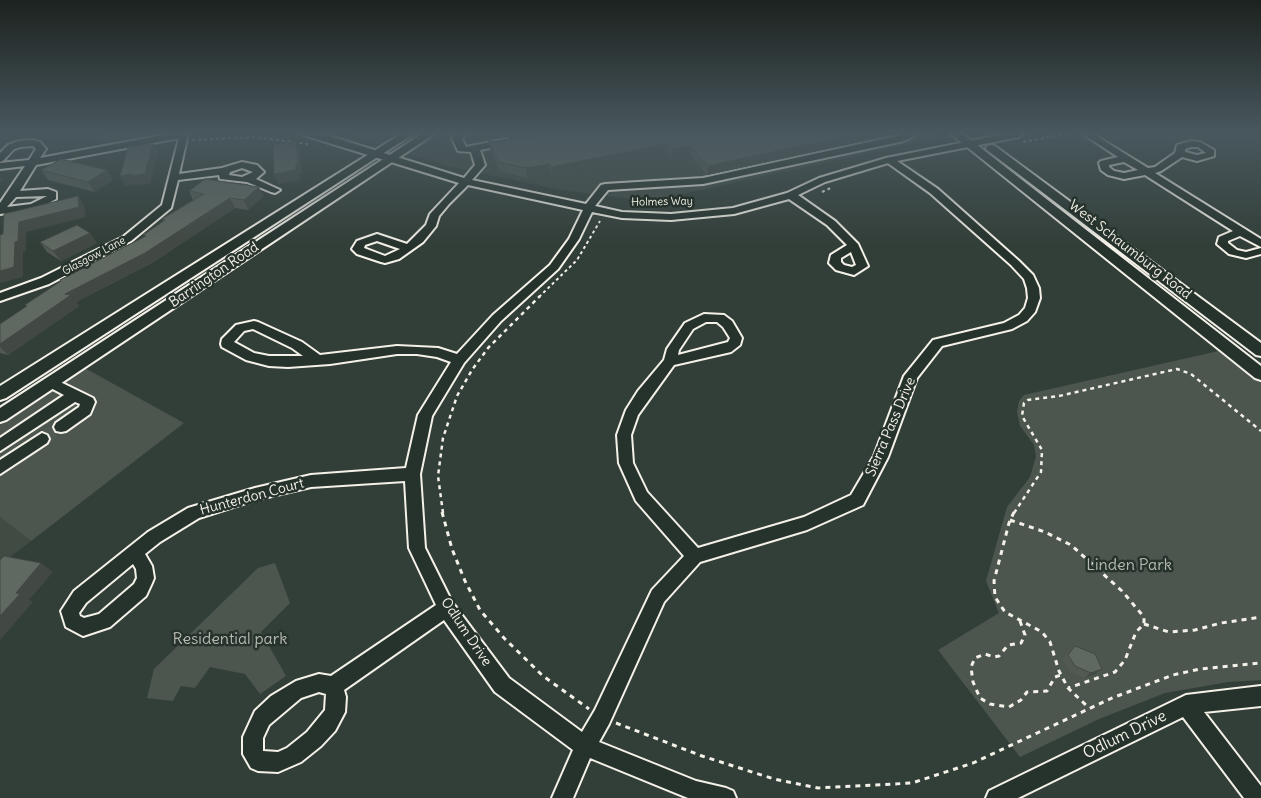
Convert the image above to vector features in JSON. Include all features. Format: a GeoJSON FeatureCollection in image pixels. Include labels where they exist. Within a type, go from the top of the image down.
{"type":"FeatureCollection","features":[{"type":"Feature","properties":{"kind":"main road","name":"Barrington Road"},"geometry":{"type":"LineString","coordinates":[[0,394],[350,171]]}},
{"type":"Feature","properties":{"kind":"main road","name":"Barrington Road"},"geometry":{"type":"LineString","coordinates":[[0,416],[372,171]]}},
{"type":"Feature","properties":{"kind":"main road","name":"West Schaumburg Road"},"geometry":{"type":"LineString","coordinates":[[1013,171],[1261,374]]}},
{"type":"Feature","properties":{"kind":"main road","name":"West Schaumburg Road"},"geometry":{"type":"LineString","coordinates":[[1017,171],[1261,351]]}},
{"type":"Feature","properties":{"kind":"street"},"geometry":{"type":"LineString","coordinates":[[0,210],[13,194],[26,171]]}},
{"type":"Feature","properties":{"kind":"street","name":"Glasgow Lane"},"geometry":{"type":"LineString","coordinates":[[0,297],[45,281],[127,239],[167,206],[176,171]]}},
{"type":"Feature","properties":{"kind":"street"},"geometry":{"type":"LineString","coordinates":[[174,178],[223,171]]}},
{"type":"Feature","properties":{"kind":"street"},"geometry":{"type":"LineString","coordinates":[[225,171],[223,175],[226,178],[248,179],[275,190]]}},
{"type":"Feature","properties":{"kind":"street"},"geometry":{"type":"LineString","coordinates":[[248,179],[258,174],[258,171]]}},
{"type":"Feature","properties":{"kind":"street","name":"Holmes Way"},"geometry":{"type":"LineString","coordinates":[[431,171],[586,214],[671,217],[734,211],[795,198],[822,180],[851,171]]}},
{"type":"Feature","properties":{"kind":"street"},"geometry":{"type":"LineString","coordinates":[[408,248],[431,226],[434,216],[445,202],[475,171]]}},
{"type":"Feature","properties":{"kind":"street","name":"Odlum Drive"},"geometry":{"type":"LineString","coordinates":[[726,798],[696,791],[585,746],[502,685],[446,608],[417,548],[412,474],[425,415],[459,360],[497,318],[554,267],[574,239],[586,214],[605,188],[703,181],[749,171]]}},
{"type":"Feature","properties":{"kind":"street","name":"Sierra Pass Drive"},"geometry":{"type":"LineString","coordinates":[[695,556],[807,523],[857,500],[881,457],[911,376],[938,343],[1008,326],[1023,318],[1031,309],[1034,298],[1033,288],[1029,278],[1016,263],[934,191],[905,171]]}},
{"type":"Feature","properties":{"kind":"street"},"geometry":{"type":"LineString","coordinates":[[1109,171],[1121,176],[1148,171]]}},
{"type":"Feature","properties":{"kind":"street"},"geometry":{"type":"LineString","coordinates":[[1145,172],[1261,244]]}},
{"type":"Feature","properties":{"kind":"street"},"geometry":{"type":"LineString","coordinates":[[795,198],[831,223],[854,246]]}},
{"type":"Feature","properties":{"kind":"street"},"geometry":{"type":"LineString","coordinates":[[1240,232],[1223,239],[1222,244],[1233,252],[1246,255],[1261,251]]}},
{"type":"Feature","properties":{"kind":"street"},"geometry":{"type":"LineString","coordinates":[[562,798],[585,746],[602,717],[658,596],[695,556],[641,496],[626,463],[624,435],[632,414],[656,376],[670,361],[673,349],[686,329],[704,318],[715,317],[725,321],[736,338],[734,345],[726,349],[670,361]]}},
{"type":"Feature","properties":{"kind":"street"},"geometry":{"type":"LineString","coordinates":[[317,360],[297,345],[254,325],[240,328],[228,339],[227,344],[230,347],[251,357],[269,361],[317,360],[397,350],[438,353],[459,360]]}},
{"type":"Feature","properties":{"kind":"street"},"geometry":{"type":"LineString","coordinates":[[52,383],[88,402],[88,406],[61,427]]}},
{"type":"Feature","properties":{"kind":"street"},"geometry":{"type":"LineString","coordinates":[[0,445],[74,394]]}},
{"type":"Feature","properties":{"kind":"street"},"geometry":{"type":"LineString","coordinates":[[0,468],[42,439]]}},
{"type":"Feature","properties":{"kind":"street","name":"Hunterdon Court"},"geometry":{"type":"LineString","coordinates":[[134,553],[144,566],[146,578],[140,590],[104,621],[83,627],[72,621],[70,610],[80,597],[134,553],[154,537],[194,513],[255,494],[311,481],[412,474]]}},
{"type":"Feature","properties":{"kind":"street"},"geometry":{"type":"LineString","coordinates":[[333,686],[336,697],[335,712],[328,724],[314,739],[294,755],[278,762],[258,760],[253,754],[253,737],[262,718],[285,697],[302,687],[319,683],[333,686],[446,608]]}},
{"type":"Feature","properties":{"kind":"street","name":"Odlum Drive"},"geometry":{"type":"LineString","coordinates":[[996,798],[1186,705],[1261,696]]}},
{"type":"Feature","properties":{"kind":"street"},"geometry":{"type":"LineString","coordinates":[[1186,705],[1256,798]]}},
{"type":"Feature","properties":{"kind":"lane"},"geometry":{"type":"LineString","coordinates":[[0,210],[34,207],[52,198],[52,194],[48,192],[13,194]]}},
{"type":"Feature","properties":{"kind":"path"},"geometry":{"type":"LineString","coordinates":[[795,198],[836,186]]}},
{"type":"Feature","properties":{"kind":"path"},"geometry":{"type":"LineString","coordinates":[[586,214],[600,221],[577,260],[488,348],[472,370],[457,396],[443,438],[438,476],[442,511],[452,549],[465,581],[480,610],[504,638],[543,676],[602,717],[702,756],[774,779],[818,788],[912,783],[974,763],[1112,698],[1173,675],[1200,669],[1261,663]]}},
{"type":"Feature","properties":{"kind":"path"},"geometry":{"type":"LineString","coordinates":[[1089,709],[1068,688],[1061,675],[1050,642],[1042,632],[1004,612],[995,597],[994,581],[1004,536],[1010,520],[1041,472],[1042,450],[1025,424],[1022,416],[1024,403],[1028,400],[1059,396],[1177,369],[1191,374],[1261,431]]}},
{"type":"Feature","properties":{"kind":"path"},"geometry":{"type":"LineString","coordinates":[[1010,520],[1045,532],[1071,545],[1139,609],[1144,617],[1144,624],[1136,632],[1125,660],[1115,672],[1068,688]]}},
{"type":"Feature","properties":{"kind":"path"},"geometry":{"type":"LineString","coordinates":[[1144,624],[1169,632],[1195,630],[1221,623],[1261,617]]}},
{"type":"Feature","properties":{"kind":"path"},"geometry":{"type":"LineString","coordinates":[[1020,620],[1026,635],[1021,643],[1008,644],[999,656],[994,657],[985,654],[975,658],[971,667],[973,682],[980,698],[990,704],[1010,707],[1021,700],[1027,692],[1047,691],[1055,677],[1061,675]]}},
{"type":"Feature","properties":{"kind":"shaded area"},"geometry":{"type":"Polygon","coordinates":[[[472,171],[787,171],[650,201],[560,190],[472,171]]]}},
{"type":"Feature","properties":{"kind":"shaded area"},"geometry":{"type":"Polygon","coordinates":[[[0,517],[31,541],[0,565],[0,517]]]}},
{"type":"Feature","properties":{"kind":"green space","name":"Linden Park"},"geometry":{"type":"Polygon","coordinates":[[[1223,350],[1261,380],[1261,680],[1228,682],[1165,693],[1099,719],[1020,757],[938,650],[999,613],[986,581],[1007,507],[1030,477],[1036,456],[1034,445],[1020,426],[1017,412],[1019,401],[1024,395],[1223,350]]]}},
{"type":"Feature","properties":{"kind":"green space"},"geometry":{"type":"Polygon","coordinates":[[[81,366],[184,423],[31,541],[0,517],[0,419],[81,366]]]}},
{"type":"Feature","properties":{"kind":"green space","name":"Residential park"},"geometry":{"type":"Polygon","coordinates":[[[275,563],[290,603],[261,632],[286,676],[260,694],[245,674],[210,667],[195,688],[181,686],[173,701],[147,698],[154,669],[258,568],[275,563]]]}},
{"type":"Feature","properties":{"kind":"building"},"geometry":{"type":"Polygon","coordinates":[[[46,171],[105,171],[88,182],[46,171]]]}},
{"type":"Feature","properties":{"kind":"building"},"geometry":{"type":"Polygon","coordinates":[[[121,171],[146,171],[145,174],[120,176],[121,171]]]}},
{"type":"Feature","properties":{"kind":"building"},"geometry":{"type":"Polygon","coordinates":[[[274,171],[289,171],[274,174],[274,171]]]}},
{"type":"Feature","properties":{"kind":"building"},"geometry":{"type":"Polygon","coordinates":[[[205,179],[259,187],[244,200],[230,198],[145,253],[65,294],[71,295],[0,344],[0,324],[60,280],[146,236],[143,235],[165,220],[162,219],[204,194],[189,191],[205,179]]]}},
{"type":"Feature","properties":{"kind":"building"},"geometry":{"type":"Polygon","coordinates":[[[78,196],[79,207],[19,222],[18,241],[15,242],[14,267],[0,271],[0,235],[3,234],[4,214],[78,196]]]}},
{"type":"Feature","properties":{"kind":"building"},"geometry":{"type":"Polygon","coordinates":[[[77,225],[90,233],[53,251],[40,242],[77,225]]]}},
{"type":"Feature","properties":{"kind":"building"},"geometry":{"type":"Polygon","coordinates":[[[4,556],[41,563],[16,593],[20,594],[0,616],[0,560],[4,556]]]}},
{"type":"Feature","properties":{"kind":"building"},"geometry":{"type":"Polygon","coordinates":[[[1075,646],[1095,654],[1102,669],[1091,673],[1075,666],[1068,655],[1075,646]]]}},
{"type":"Feature","properties":{"kind":"tunnel"},"geometry":{"type":"LineString","coordinates":[[42,439],[61,427]]}}]}
